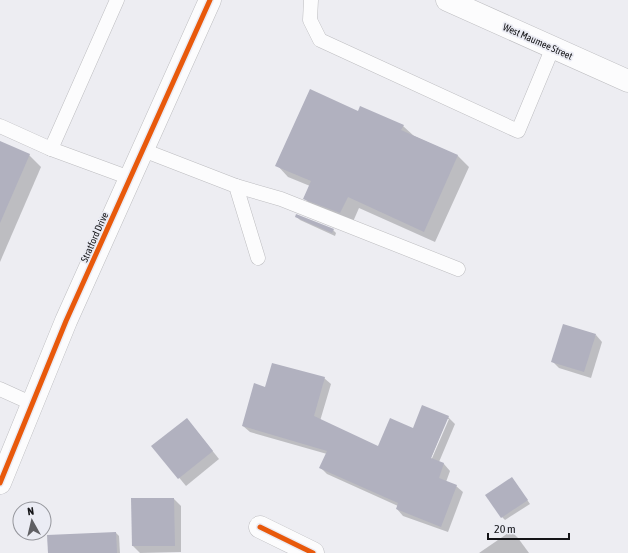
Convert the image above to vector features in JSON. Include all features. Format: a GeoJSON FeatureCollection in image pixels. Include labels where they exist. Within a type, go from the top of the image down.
{"type":"FeatureCollection","features":[{"type":"Feature","properties":{"kind":"street","name":"Stratford Drive"},"geometry":{"type":"LineString","coordinates":[[0,483],[66,321],[210,0]]}},
{"type":"Feature","properties":{"kind":"street","name":"West Maumee Street"},"geometry":{"type":"LineString","coordinates":[[447,0],[628,82]]}},
{"type":"Feature","properties":{"kind":"street"},"geometry":{"type":"LineString","coordinates":[[260,527],[313,553]]}},
{"type":"Feature","properties":{"kind":"lane"},"geometry":{"type":"LineString","coordinates":[[51,149],[117,0]]}},
{"type":"Feature","properties":{"kind":"lane"},"geometry":{"type":"LineString","coordinates":[[311,0],[310,20],[320,40],[518,131],[553,48]]}},
{"type":"Feature","properties":{"kind":"lane"},"geometry":{"type":"LineString","coordinates":[[0,126],[51,149],[130,178]]}},
{"type":"Feature","properties":{"kind":"lane"},"geometry":{"type":"LineString","coordinates":[[143,150],[236,186],[281,199],[458,269]]}},
{"type":"Feature","properties":{"kind":"lane"},"geometry":{"type":"LineString","coordinates":[[236,186],[258,258]]}},
{"type":"Feature","properties":{"kind":"lane"},"geometry":{"type":"LineString","coordinates":[[0,389],[33,404]]}},
{"type":"Feature","properties":{"kind":"building"},"geometry":{"type":"Polygon","coordinates":[[[310,89],[358,111],[360,106],[404,125],[401,130],[458,155],[424,232],[348,197],[340,213],[303,199],[311,181],[275,166],[310,89]]]}},
{"type":"Feature","properties":{"kind":"building"},"geometry":{"type":"Polygon","coordinates":[[[0,141],[30,154],[0,223],[0,141]]]}},
{"type":"Feature","properties":{"kind":"building"},"geometry":{"type":"Polygon","coordinates":[[[296,214],[334,229],[332,233],[295,217],[296,214]]]}},
{"type":"Feature","properties":{"kind":"building"},"geometry":{"type":"Polygon","coordinates":[[[563,324],[596,334],[584,372],[551,362],[563,324]]]}},
{"type":"Feature","properties":{"kind":"building"},"geometry":{"type":"Polygon","coordinates":[[[272,363],[325,377],[314,416],[378,446],[390,418],[413,428],[422,405],[449,416],[431,458],[444,463],[439,478],[457,485],[441,527],[396,509],[398,503],[319,468],[327,451],[242,426],[254,383],[265,387],[272,363]]]}},
{"type":"Feature","properties":{"kind":"building"},"geometry":{"type":"Polygon","coordinates":[[[187,418],[213,451],[178,479],[151,446],[187,418]]]}},
{"type":"Feature","properties":{"kind":"building"},"geometry":{"type":"Polygon","coordinates":[[[512,477],[528,500],[501,518],[485,495],[512,477]]]}},
{"type":"Feature","properties":{"kind":"building"},"geometry":{"type":"Polygon","coordinates":[[[131,498],[174,498],[175,546],[132,546],[131,498]]]}},
{"type":"Feature","properties":{"kind":"building"},"geometry":{"type":"Polygon","coordinates":[[[116,532],[117,553],[48,553],[47,541],[52,541],[52,535],[116,532]]]}},
{"type":"Feature","properties":{"kind":"cycle path"},"geometry":{"type":"LineString","coordinates":[[0,483],[66,321],[210,0]]}},
{"type":"Feature","properties":{"kind":"cycle path"},"geometry":{"type":"LineString","coordinates":[[260,527],[313,553]]}}]}
